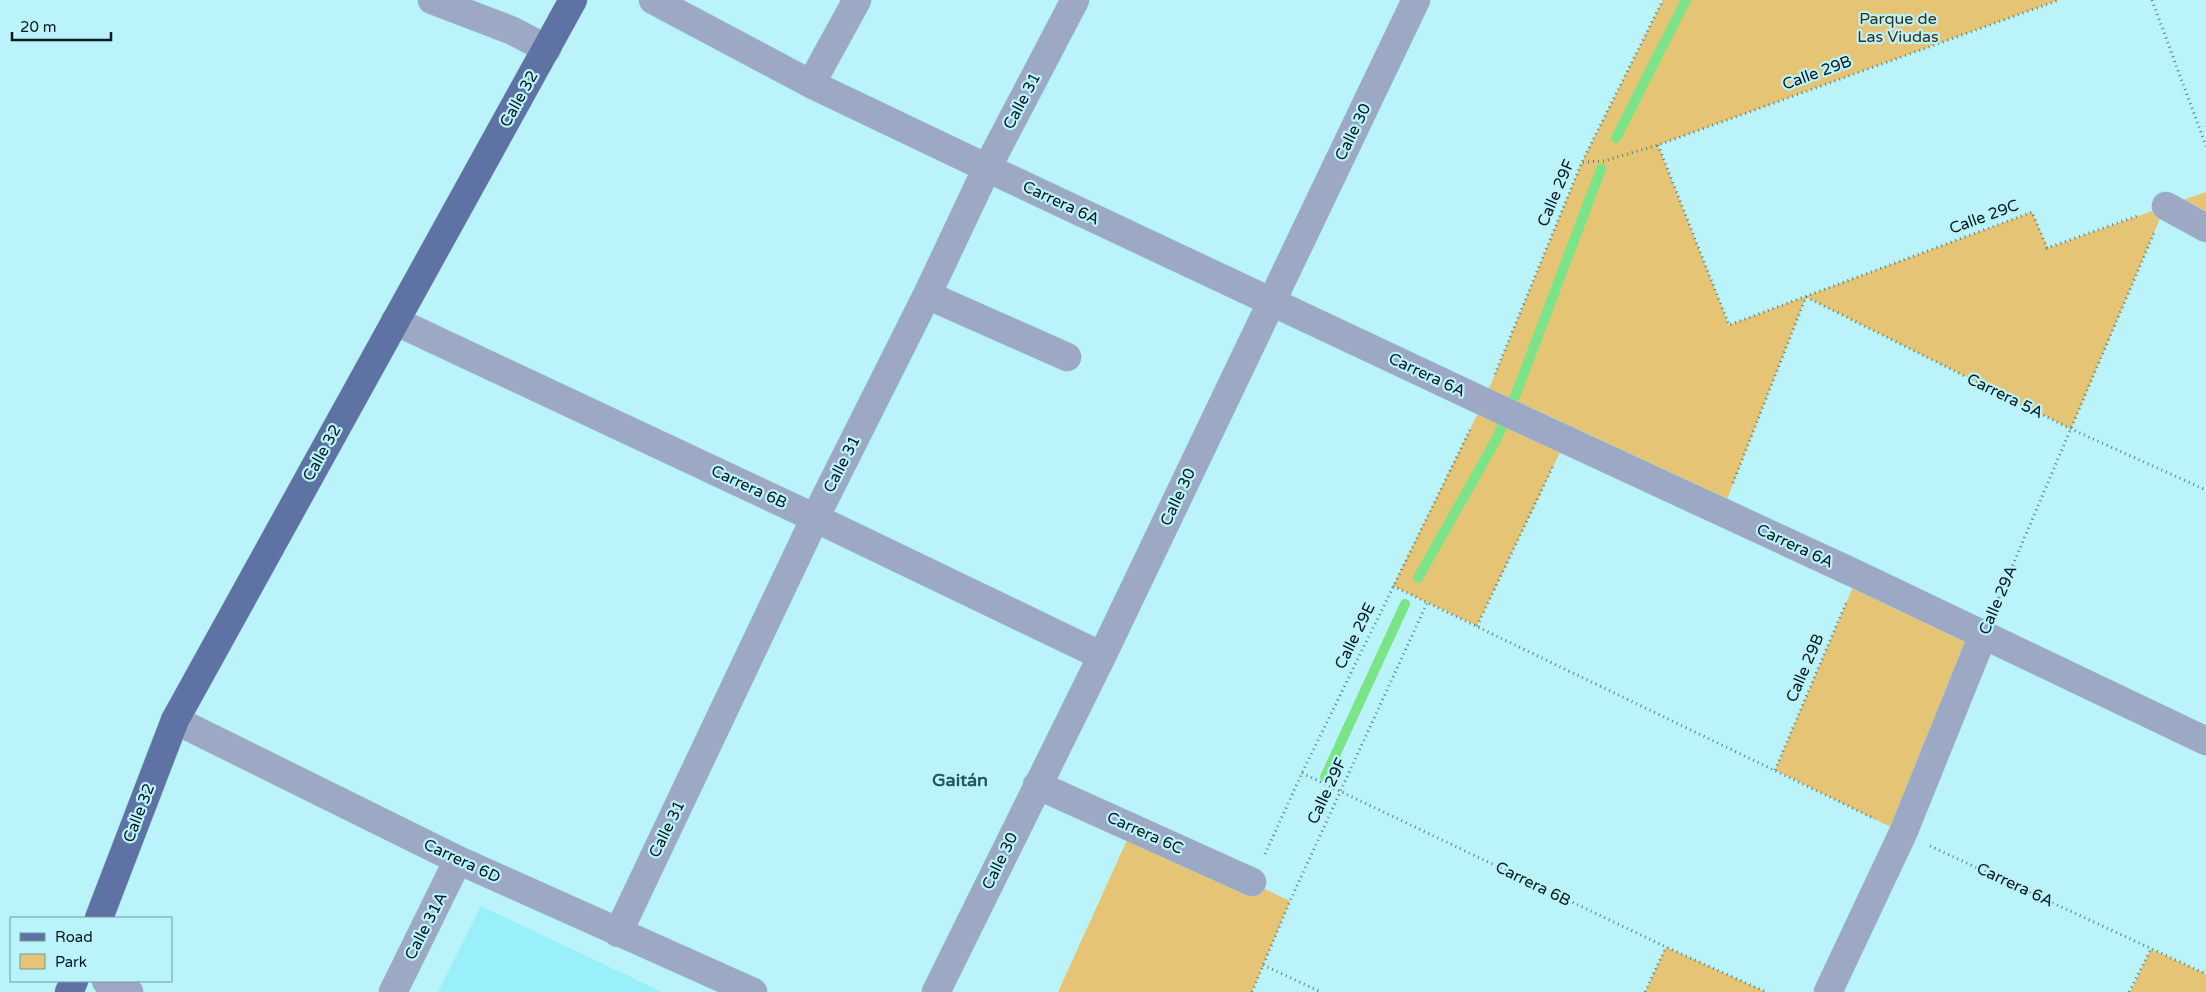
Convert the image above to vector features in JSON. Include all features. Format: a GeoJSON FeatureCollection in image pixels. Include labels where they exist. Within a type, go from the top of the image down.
{"type":"FeatureCollection","features":[{"type":"Feature","properties":{"kind":"main road","name":"Calle 32"},"geometry":{"type":"LineString","coordinates":[[99,917],[175,720],[573,0]]}},
{"type":"Feature","properties":{"kind":"street"},"geometry":{"type":"LineString","coordinates":[[432,0],[513,31],[547,49]]}},
{"type":"Feature","properties":{"kind":"street","name":"Carrera 6A"},"geometry":{"type":"LineString","coordinates":[[653,0],[811,84],[987,168],[1488,404],[1858,575],[2206,741]]}},
{"type":"Feature","properties":{"kind":"street"},"geometry":{"type":"LineString","coordinates":[[811,84],[857,0]]}},
{"type":"Feature","properties":{"kind":"street","name":"Calle 31"},"geometry":{"type":"LineString","coordinates":[[618,933],[816,518],[927,295],[987,168],[1075,0]]}},
{"type":"Feature","properties":{"kind":"street","name":"Calle 30"},"geometry":{"type":"LineString","coordinates":[[936,992],[1102,656],[1416,0]]}},
{"type":"Feature","properties":{"kind":"street"},"geometry":{"type":"LineString","coordinates":[[2166,206],[2206,228]]}},
{"type":"Feature","properties":{"kind":"street"},"geometry":{"type":"LineString","coordinates":[[927,295],[1067,357]]}},
{"type":"Feature","properties":{"kind":"street","name":"Carrera 6B"},"geometry":{"type":"LineString","coordinates":[[394,321],[816,518],[1102,656]]}},
{"type":"Feature","properties":{"kind":"street","name":"Calle 29A"},"geometry":{"type":"LineString","coordinates":[[1828,992],[1903,833],[1983,635]]}},
{"type":"Feature","properties":{"kind":"street","name":"Carrera 6D"},"geometry":{"type":"LineString","coordinates":[[175,720],[458,860],[753,992]]}},
{"type":"Feature","properties":{"kind":"street","name":"Carrera 6C"},"geometry":{"type":"LineString","coordinates":[[1037,785],[1252,882]]}},
{"type":"Feature","properties":{"kind":"street","name":"Calle 31A"},"geometry":{"type":"LineString","coordinates":[[393,992],[458,860]]}},
{"type":"Feature","properties":{"kind":"street"},"geometry":{"type":"LineString","coordinates":[[108,982],[129,992]]}},
{"type":"Feature","properties":{"kind":"path","name":"Calle 29F"},"geometry":{"type":"LineString","coordinates":[[1488,404],[1582,162],[1663,0]]}},
{"type":"Feature","properties":{"kind":"path","name":"Calle 29B"},"geometry":{"type":"LineString","coordinates":[[1582,162],[1604,161],[1658,145],[2059,0]]}},
{"type":"Feature","properties":{"kind":"path"},"geometry":{"type":"LineString","coordinates":[[2152,0],[2206,146]]}},
{"type":"Feature","properties":{"kind":"path","name":"Calle 29C"},"geometry":{"type":"LineString","coordinates":[[1658,145],[1729,325],[2032,212],[2047,248],[2166,206]]}},
{"type":"Feature","properties":{"kind":"path","name":"Calle 29A"},"geometry":{"type":"LineString","coordinates":[[1983,635],[2166,206]]}},
{"type":"Feature","properties":{"kind":"path"},"geometry":{"type":"LineString","coordinates":[[1722,512],[1806,297]]}},
{"type":"Feature","properties":{"kind":"path","name":"Carrera 5A"},"geometry":{"type":"LineString","coordinates":[[1806,297],[2071,429],[2206,490]]}},
{"type":"Feature","properties":{"kind":"path","name":"Calle 29E"},"geometry":{"type":"LineString","coordinates":[[1252,882],[1302,773],[1393,586],[1488,404]]}},
{"type":"Feature","properties":{"kind":"path"},"geometry":{"type":"LineString","coordinates":[[1477,626],[1566,440]]}},
{"type":"Feature","properties":{"kind":"path","name":"Calle 29B"},"geometry":{"type":"LineString","coordinates":[[1775,770],[1858,575]]}},
{"type":"Feature","properties":{"kind":"path","name":"Carrera 6A"},"geometry":{"type":"LineString","coordinates":[[1393,586],[1903,833],[2206,974]]}},
{"type":"Feature","properties":{"kind":"path","name":"Calle 29F"},"geometry":{"type":"LineString","coordinates":[[1252,992],[1340,792],[1427,602]]}},
{"type":"Feature","properties":{"kind":"path","name":"Carrera 6B"},"geometry":{"type":"LineString","coordinates":[[1302,773],[1666,948],[1766,992]]}},
{"type":"Feature","properties":{"kind":"path"},"geometry":{"type":"LineString","coordinates":[[1645,992],[1666,948]]}},
{"type":"Feature","properties":{"kind":"path"},"geometry":{"type":"LineString","coordinates":[[2129,992],[2151,949]]}},
{"type":"Feature","properties":{"kind":"path"},"geometry":{"type":"LineString","coordinates":[[1263,965],[1321,992]]}},
{"type":"Feature","properties":{"kind":"shaded area"},"geometry":{"type":"Polygon","coordinates":[[[481,906],[662,992],[438,992],[481,906]]]}},
{"type":"Feature","properties":{"kind":"green space","name":"Parque de Las Viudas"},"geometry":{"type":"Polygon","coordinates":[[[1663,0],[2059,0],[1658,145],[1729,325],[2032,212],[2048,248],[2206,192],[2206,228],[2165,207],[2071,429],[1806,297],[1722,512],[1566,440],[1477,626],[1393,586],[1484,401],[1582,162],[1663,0]]]}},
{"type":"Feature","properties":{"kind":"green space"},"geometry":{"type":"Polygon","coordinates":[[[1858,575],[1983,635],[1903,833],[1775,770],[1858,575]]]}},
{"type":"Feature","properties":{"kind":"green space"},"geometry":{"type":"Polygon","coordinates":[[[1133,827],[1290,901],[1252,992],[1058,992],[1133,827]]]}},
{"type":"Feature","properties":{"kind":"green space"},"geometry":{"type":"Polygon","coordinates":[[[1666,947],[1766,992],[1645,992],[1666,947]]]}},
{"type":"Feature","properties":{"kind":"green space"},"geometry":{"type":"Polygon","coordinates":[[[2151,949],[2206,974],[2206,992],[2130,992],[2151,949]]]}},
{"type":"Feature","properties":{"kind":"waterway"},"geometry":{"type":"LineString","coordinates":[[1616,138],[1686,0]]}},
{"type":"Feature","properties":{"kind":"waterway"},"geometry":{"type":"LineString","coordinates":[[1418,578],[1497,438],[1516,394],[1601,169]]}},
{"type":"Feature","properties":{"kind":"waterway"},"geometry":{"type":"LineString","coordinates":[[1325,777],[1405,604]]}},
{"type":"Feature","properties":{"kind":"district","name":"Gaitán"},"geometry":{"type":"Point","coordinates":[960,780]}}]}
